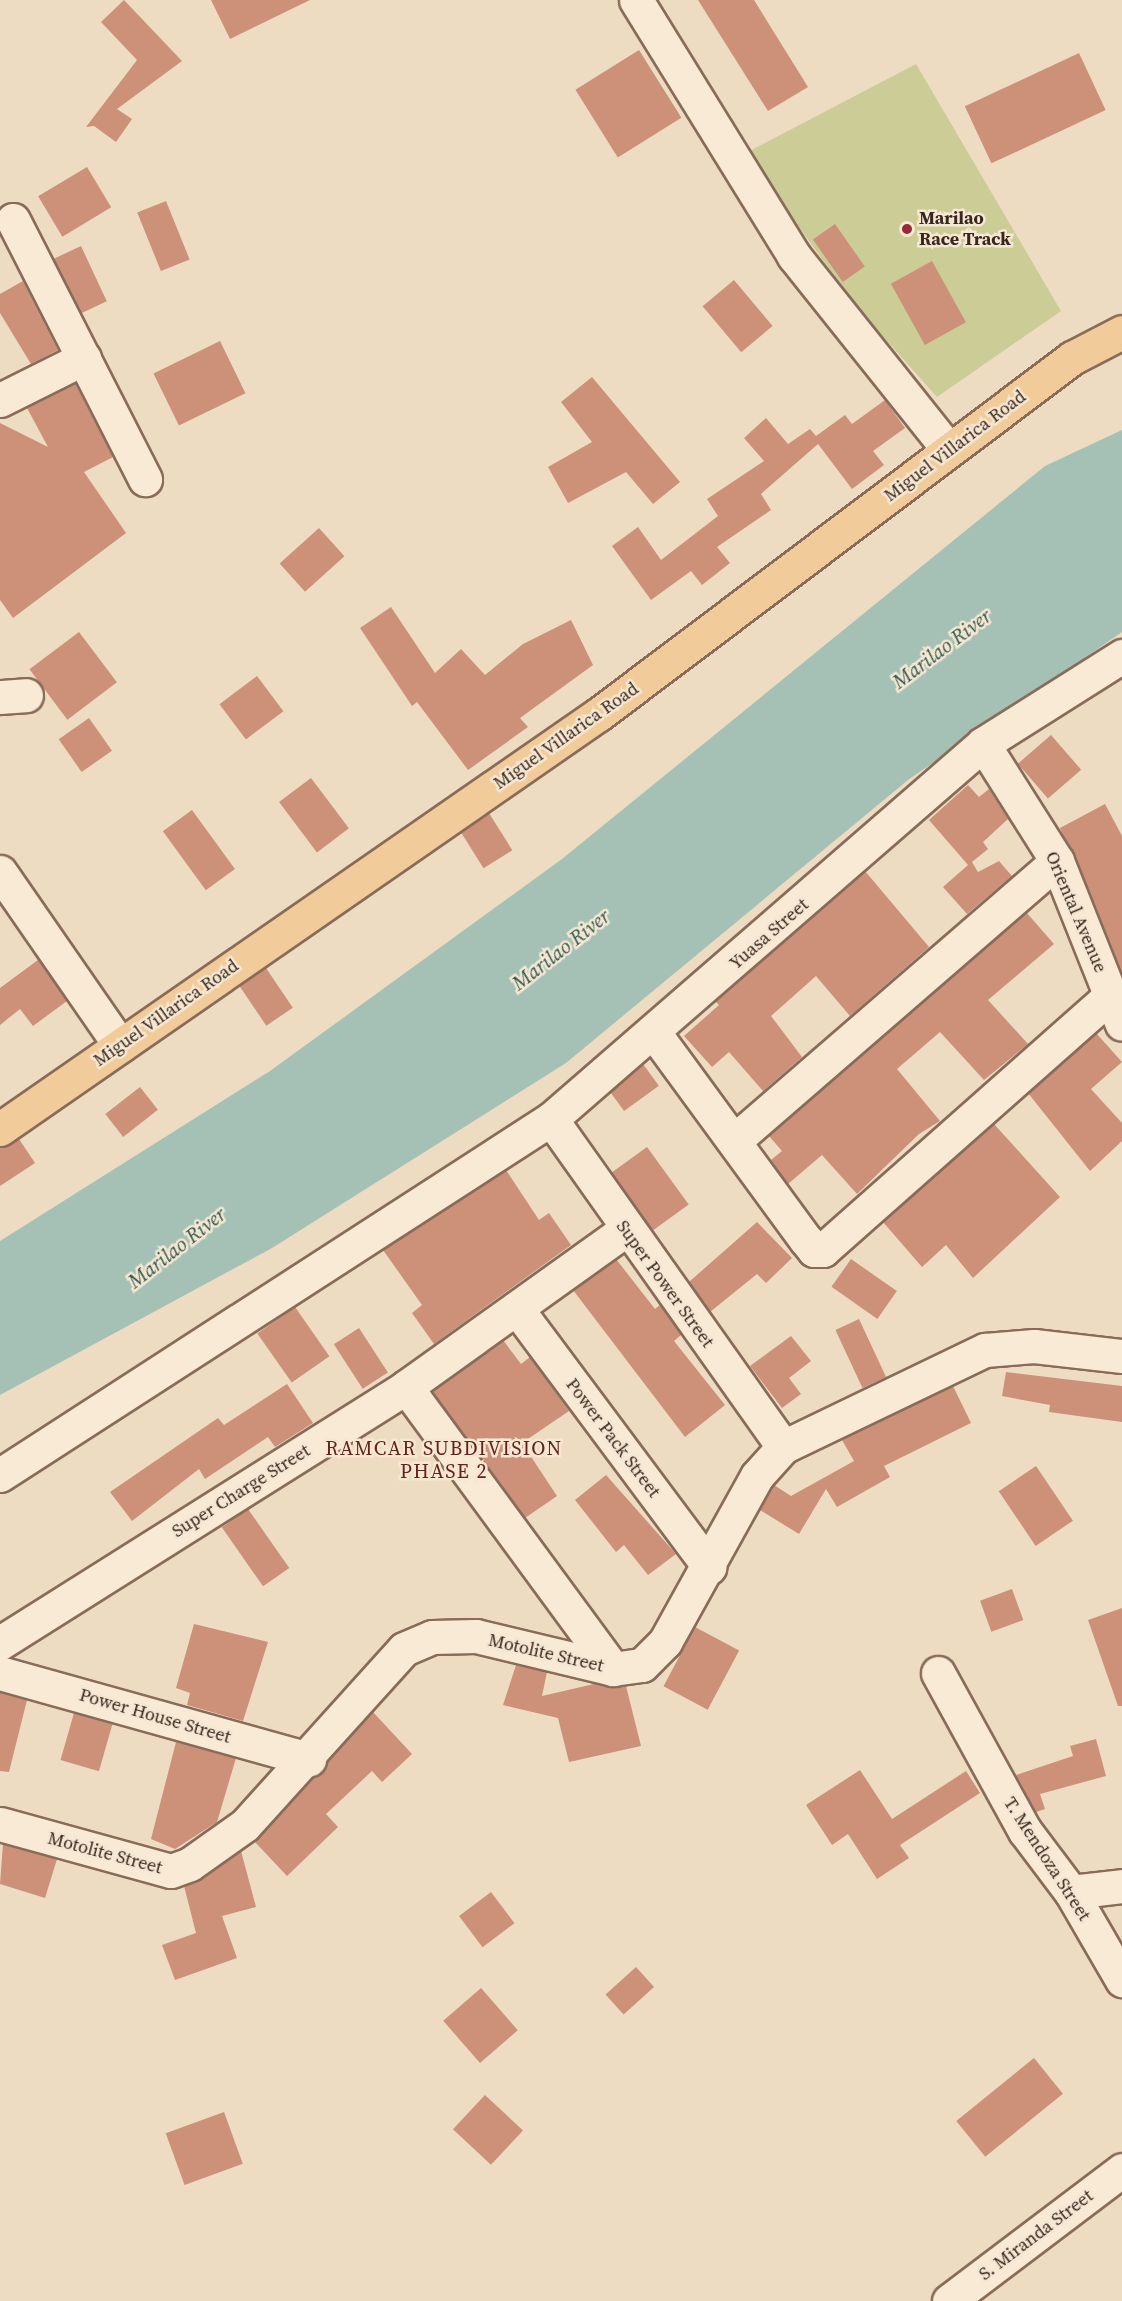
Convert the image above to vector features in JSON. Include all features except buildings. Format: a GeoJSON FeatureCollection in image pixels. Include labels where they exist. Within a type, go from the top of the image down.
{"type":"FeatureCollection","features":[{"type":"Feature","properties":{"kind":"main road","name":"Miguel Villarica Road"},"geometry":{"type":"LineString","coordinates":[[0,1128],[599,714],[1072,358],[1122,332]]}},
{"type":"Feature","properties":{"kind":"street"},"geometry":{"type":"LineString","coordinates":[[636,0],[794,256],[949,450]]}},
{"type":"Feature","properties":{"kind":"street"},"geometry":{"type":"LineString","coordinates":[[13,219],[145,479]]}},
{"type":"Feature","properties":{"kind":"street"},"geometry":{"type":"LineString","coordinates":[[0,400],[84,358]]}},
{"type":"Feature","properties":{"kind":"street","name":"Yuasa Street"},"geometry":{"type":"LineString","coordinates":[[0,1475],[551,1119],[655,1034],[983,744],[1122,656]]}},
{"type":"Feature","properties":{"kind":"street","name":"Oriental Avenue"},"geometry":{"type":"LineString","coordinates":[[983,744],[1057,861],[1117,1010]]}},
{"type":"Feature","properties":{"kind":"street"},"geometry":{"type":"LineString","coordinates":[[734,1141],[1057,861]]}},
{"type":"Feature","properties":{"kind":"street"},"geometry":{"type":"LineString","coordinates":[[0,872],[120,1045]]}},
{"type":"Feature","properties":{"kind":"street"},"geometry":{"type":"LineString","coordinates":[[655,1034],[814,1250],[823,1250],[1117,1010]]}},
{"type":"Feature","properties":{"kind":"street","name":"Super Power Street"},"geometry":{"type":"LineString","coordinates":[[551,1119],[625,1230],[783,1447]]}},
{"type":"Feature","properties":{"kind":"street","name":"Super Charge Street"},"geometry":{"type":"LineString","coordinates":[[0,1643],[406,1387],[625,1230]]}},
{"type":"Feature","properties":{"kind":"street","name":"Power Pack Street"},"geometry":{"type":"LineString","coordinates":[[517,1309],[709,1567]]}},
{"type":"Feature","properties":{"kind":"street","name":"Motolite Street"},"geometry":{"type":"LineString","coordinates":[[0,1824],[171,1871],[209,1854],[309,1759],[404,1649],[432,1637],[476,1636],[613,1669],[642,1665],[665,1642],[709,1567],[757,1476],[783,1447],[985,1350],[1034,1346],[1122,1356]]}},
{"type":"Feature","properties":{"kind":"street"},"geometry":{"type":"LineString","coordinates":[[406,1387],[613,1669]]}},
{"type":"Feature","properties":{"kind":"street","name":"Power House Street"},"geometry":{"type":"LineString","coordinates":[[0,1673],[309,1759]]}},
{"type":"Feature","properties":{"kind":"street","name":"T. Mendoza Street"},"geometry":{"type":"LineString","coordinates":[[938,1673],[1025,1831],[1071,1892],[1122,1980]]}},
{"type":"Feature","properties":{"kind":"street"},"geometry":{"type":"LineString","coordinates":[[1071,1892],[1122,1886]]}},
{"type":"Feature","properties":{"kind":"street","name":"S. Miranda Street"},"geometry":{"type":"LineString","coordinates":[[949,2301],[1122,2170]]}},
{"type":"Feature","properties":{"kind":"green space","name":"Marilao Race Track"},"geometry":{"type":"Polygon","coordinates":[[[916,64],[1061,311],[937,397],[855,305],[746,153],[916,64]]]}},
{"type":"Feature","properties":{"kind":"water","name":"Marilao River"},"geometry":{"type":"Polygon","coordinates":[[[1122,430],[1122,632],[908,780],[566,1063],[272,1248],[0,1395],[0,1241],[270,1071],[562,859],[1045,466],[1122,430]]]}},
{"type":"Feature","properties":{"kind":"place","name":"Marilao Race Track"},"geometry":{"type":"Point","coordinates":[907,229]}},
{"type":"Feature","properties":{"kind":"district","name":"RAMCAR SUBDIVISION PHASE 2"},"geometry":{"type":"Point","coordinates":[444,1460]}}]}
